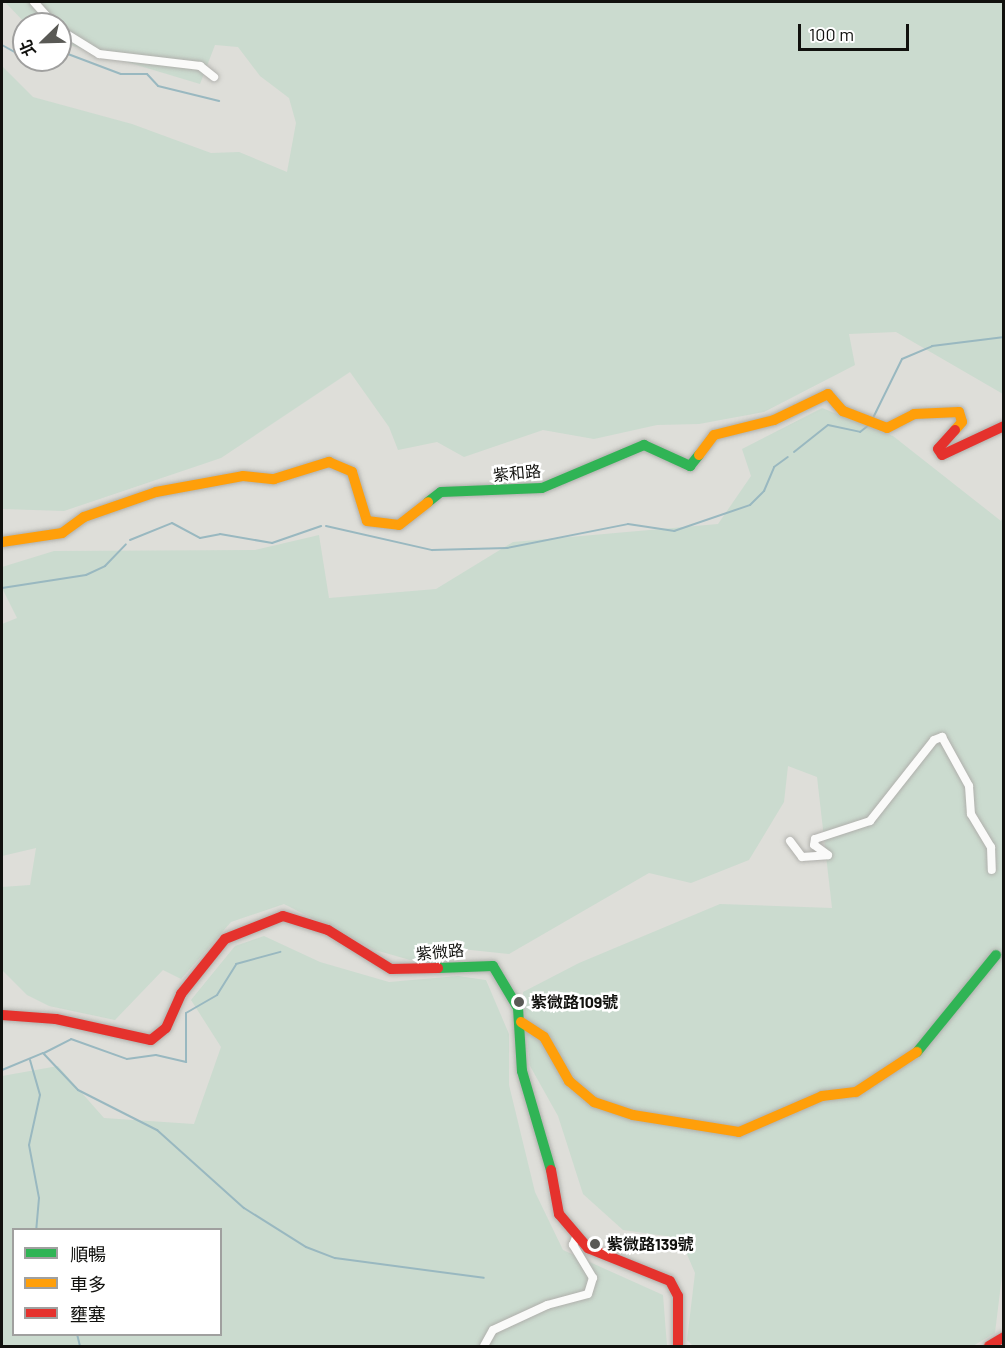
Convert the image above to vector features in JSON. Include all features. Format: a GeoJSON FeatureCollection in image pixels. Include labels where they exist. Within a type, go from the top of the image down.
{"type":"FeatureCollection","features":[{"type":"Feature","properties":{"kind":"street"},"geometry":{"type":"LineString","coordinates":[[72,37],[99,54],[200,66],[214,77]]}},
{"type":"Feature","properties":{"kind":"street","name":"紫和路"},"geometry":{"type":"LineString","coordinates":[[2,542],[62,533],[84,517],[156,492],[243,476],[274,479],[329,462],[352,472],[363,518],[394,525],[441,492],[542,488],[644,445],[690,466],[718,433],[768,423],[828,394],[843,411],[872,418],[888,428],[914,414],[959,412],[963,419],[939,446],[942,455],[1004,426]]}},
{"type":"Feature","properties":{"kind":"street"},"geometry":{"type":"LineString","coordinates":[[790,842],[802,857],[828,855],[814,845],[815,839],[870,820],[934,740],[942,737],[969,786],[971,814],[991,847],[992,870]]}},
{"type":"Feature","properties":{"kind":"street","name":"紫微路"},"geometry":{"type":"LineString","coordinates":[[2,1015],[56,1019],[151,1040],[166,1028],[181,994],[225,939],[244,927],[293,916],[391,969],[493,966],[510,989],[521,1022],[522,1071],[546,1139],[552,1195],[576,1237],[588,1248],[670,1281],[678,1296],[678,1347]]}},
{"type":"Feature","properties":{"kind":"street"},"geometry":{"type":"LineString","coordinates":[[521,1022],[544,1037],[569,1081],[594,1102],[633,1115],[739,1132],[822,1096],[856,1092],[919,1050],[996,956]]}},
{"type":"Feature","properties":{"kind":"street"},"geometry":{"type":"LineString","coordinates":[[484,1347],[493,1330],[547,1305],[588,1294],[593,1278],[573,1245],[576,1237]]}},
{"type":"Feature","properties":{"kind":"street"},"geometry":{"type":"LineString","coordinates":[[989,1347],[1004,1337]]}},
{"type":"Feature","properties":{"kind":"green space"},"geometry":{"type":"Polygon","coordinates":[[[5,2],[1003,2],[1003,394],[896,332],[849,334],[855,365],[764,412],[699,424],[657,425],[594,439],[543,430],[464,457],[437,442],[398,450],[389,427],[350,372],[221,458],[64,511],[2,509],[2,66],[33,97],[132,124],[211,153],[239,152],[287,172],[296,123],[289,98],[260,76],[238,47],[215,45],[200,84],[72,46],[72,12],[15,12],[5,2]]]}},
{"type":"Feature","properties":{"kind":"green space"},"geometry":{"type":"Polygon","coordinates":[[[822,408],[893,436],[1001,521],[1003,516],[1004,1259],[995,1333],[973,1346],[693,1346],[687,1340],[695,1273],[680,1238],[623,1230],[583,1194],[558,1116],[530,1066],[523,992],[579,963],[720,904],[832,908],[817,777],[788,766],[784,802],[749,860],[691,883],[649,873],[509,954],[461,949],[410,960],[375,950],[284,904],[231,922],[181,979],[163,970],[115,1020],[49,1006],[27,995],[2,970],[2,887],[30,885],[36,848],[2,856],[2,624],[17,618],[2,588],[2,567],[54,551],[255,550],[319,535],[329,598],[436,589],[513,542],[718,524],[751,476],[742,449],[822,408]]]}},
{"type":"Feature","properties":{"kind":"green space"},"geometry":{"type":"Polygon","coordinates":[[[264,936],[320,962],[389,982],[458,976],[486,980],[509,1034],[509,1085],[535,1192],[563,1250],[663,1295],[667,1346],[2,1346],[2,1076],[58,1066],[104,1118],[194,1124],[221,1047],[191,1000],[235,946],[264,936]]]}},
{"type":"Feature","properties":{"kind":"waterway"},"geometry":{"type":"LineString","coordinates":[[2,45],[12,51]]}},
{"type":"Feature","properties":{"kind":"waterway"},"geometry":{"type":"LineString","coordinates":[[72,56],[121,74],[147,74],[158,86],[219,101]]}},
{"type":"Feature","properties":{"kind":"waterway"},"geometry":{"type":"LineString","coordinates":[[872,420],[902,359],[932,346],[1004,337]]}},
{"type":"Feature","properties":{"kind":"waterway"},"geometry":{"type":"LineString","coordinates":[[794,452],[828,425],[860,432],[869,425]]}},
{"type":"Feature","properties":{"kind":"waterway"},"geometry":{"type":"LineString","coordinates":[[326,526],[432,550],[507,548],[628,524],[674,531],[750,505],[764,491],[774,467],[788,457]]}},
{"type":"Feature","properties":{"kind":"waterway"},"geometry":{"type":"LineString","coordinates":[[130,540],[172,523],[200,538],[220,534],[272,543],[321,526]]}},
{"type":"Feature","properties":{"kind":"waterway"},"geometry":{"type":"LineString","coordinates":[[2,588],[86,575],[105,566],[126,544]]}},
{"type":"Feature","properties":{"kind":"waterway"},"geometry":{"type":"LineString","coordinates":[[44,1053],[71,1039],[127,1059],[156,1055],[186,1062],[186,1013],[217,995],[236,964],[280,952]]}},
{"type":"Feature","properties":{"kind":"waterway"},"geometry":{"type":"LineString","coordinates":[[2,1070],[43,1053],[78,1090],[157,1130],[244,1208],[306,1247],[335,1258],[484,1278]]}},
{"type":"Feature","properties":{"kind":"waterway"},"geometry":{"type":"LineString","coordinates":[[30,1060],[40,1095],[29,1145],[39,1198],[36,1228]]}},
{"type":"Feature","properties":{"kind":"waterway"},"geometry":{"type":"LineString","coordinates":[[78,1336],[80,1346]]}},
{"type":"Feature","properties":{"kind":"traffic: fast"},"geometry":{"type":"LineString","coordinates":[[428,502],[441,492],[542,488],[644,445],[690,466],[699,455]]}},
{"type":"Feature","properties":{"kind":"traffic: fast"},"geometry":{"type":"LineString","coordinates":[[917,1052],[996,955]]}},
{"type":"Feature","properties":{"kind":"traffic: fast"},"geometry":{"type":"LineString","coordinates":[[438,968],[493,966],[518,1008],[522,1071],[551,1170]]}},
{"type":"Feature","properties":{"kind":"traffic: slow"},"geometry":{"type":"LineString","coordinates":[[699,455],[714,435],[774,420],[828,394],[843,411],[887,428],[914,414],[959,412],[962,422],[955,430]]}},
{"type":"Feature","properties":{"kind":"traffic: slow"},"geometry":{"type":"LineString","coordinates":[[2,542],[62,533],[84,517],[156,492],[243,476],[274,479],[329,462],[352,472],[367,521],[399,525],[428,502]]}},
{"type":"Feature","properties":{"kind":"traffic: slow"},"geometry":{"type":"LineString","coordinates":[[521,1022],[544,1037],[569,1081],[594,1102],[633,1115],[739,1132],[822,1096],[856,1092],[917,1052]]}},
{"type":"Feature","properties":{"kind":"traffic: jam"},"geometry":{"type":"LineString","coordinates":[[955,430],[938,449],[942,455],[1004,426]]}},
{"type":"Feature","properties":{"kind":"traffic: jam"},"geometry":{"type":"LineString","coordinates":[[2,1015],[56,1019],[151,1040],[166,1028],[181,994],[225,939],[283,916],[328,930],[391,969],[438,968]]}},
{"type":"Feature","properties":{"kind":"traffic: jam"},"geometry":{"type":"LineString","coordinates":[[551,1170],[559,1214],[588,1248],[670,1281],[678,1296],[678,1346]]}},
{"type":"Feature","properties":{"kind":"traffic: jam"},"geometry":{"type":"LineString","coordinates":[[989,1346],[1004,1337]]}},
{"type":"Feature","properties":{"kind":"place","name":"紫微路109號"},"geometry":{"type":"Point","coordinates":[519,1002]}},
{"type":"Feature","properties":{"kind":"place","name":"紫微路139號"},"geometry":{"type":"Point","coordinates":[595,1244]}}]}
